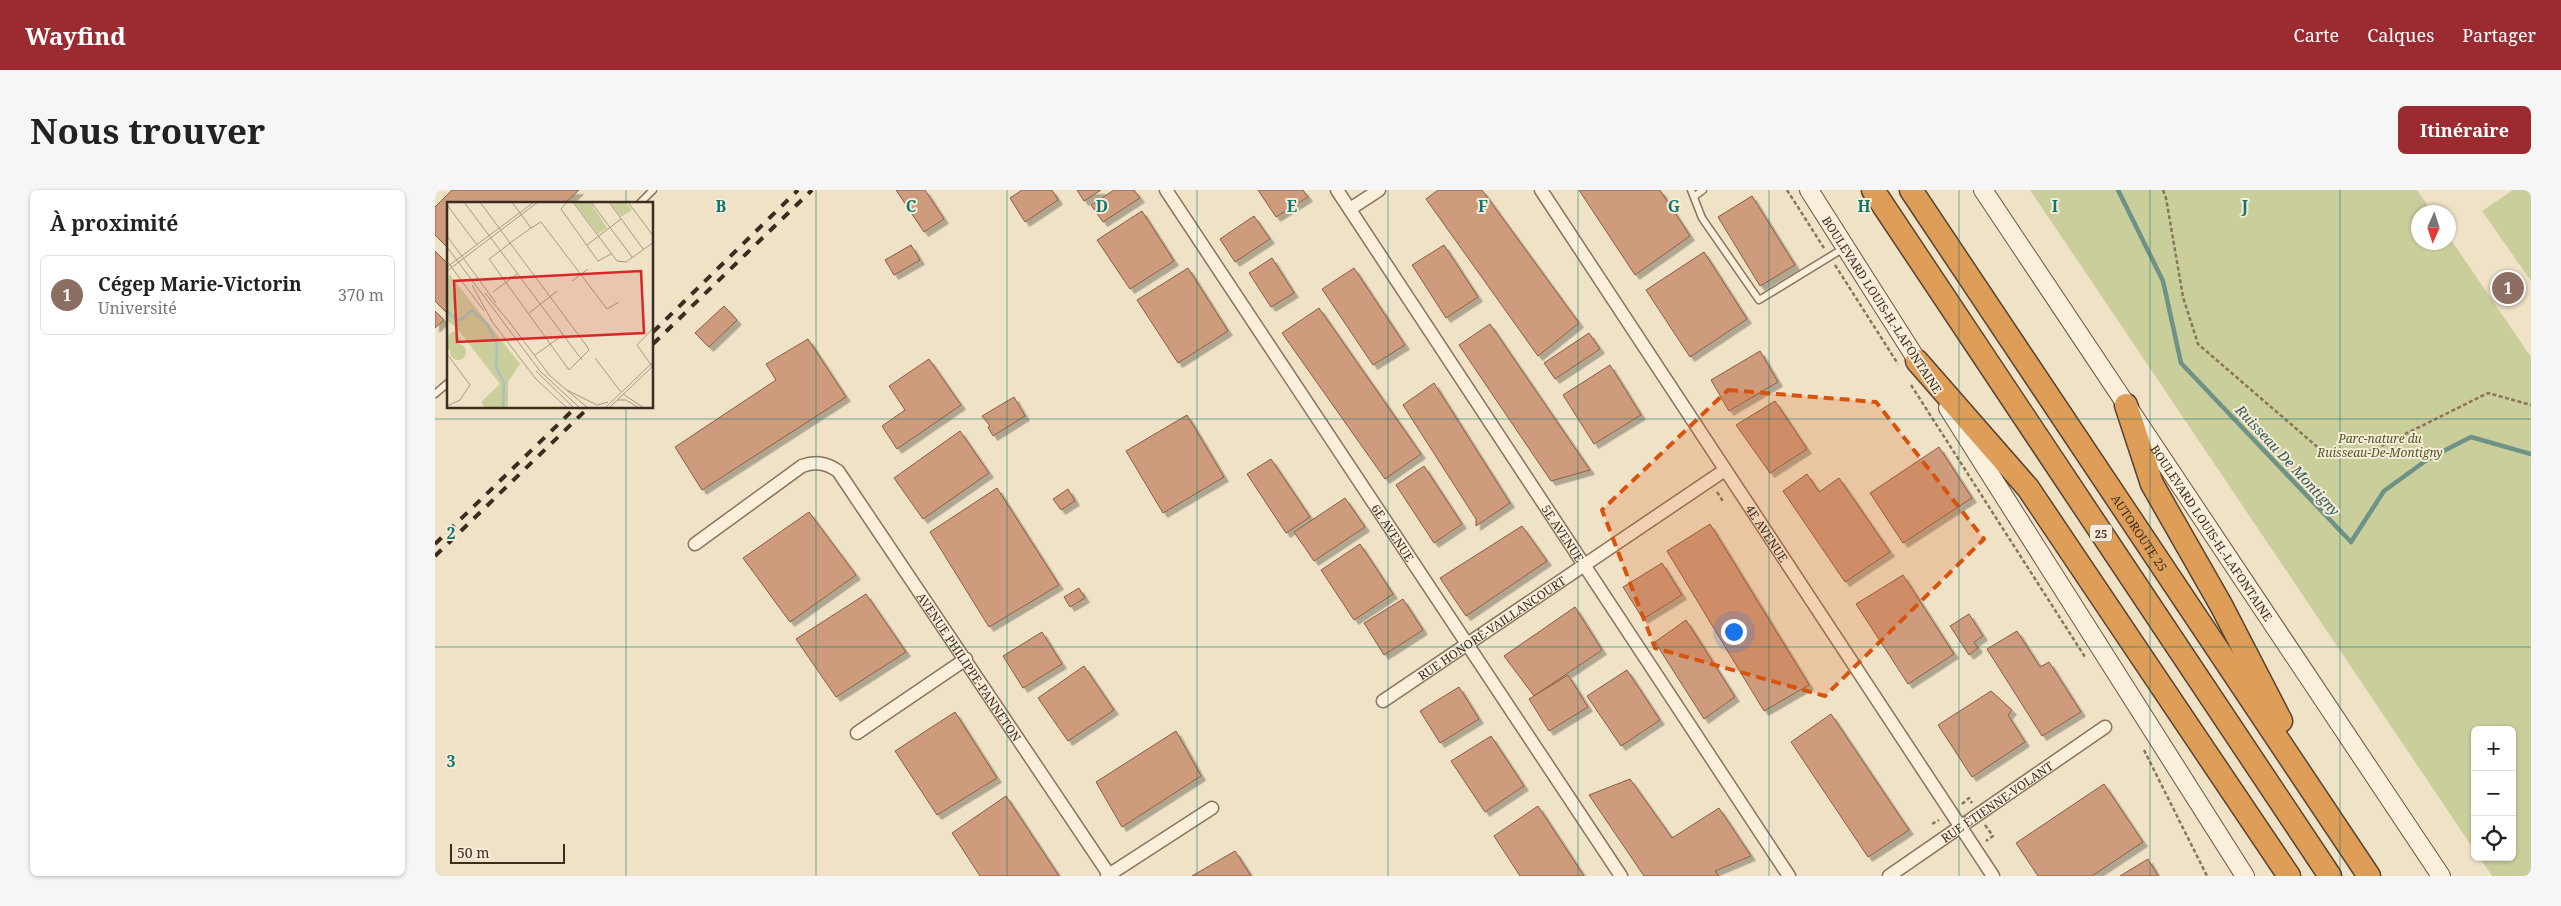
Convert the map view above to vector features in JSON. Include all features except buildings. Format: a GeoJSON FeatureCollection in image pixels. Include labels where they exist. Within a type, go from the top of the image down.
{"type":"FeatureCollection","features":[{"type":"Feature","properties":{"kind":"highway","name":"25"},"geometry":{"type":"LineString","coordinates":[[1873,190],[2330,876]]}},
{"type":"Feature","properties":{"kind":"highway","name":"AUTOROUTE 25"},"geometry":{"type":"LineString","coordinates":[[1911,190],[2369,876]]}},
{"type":"Feature","properties":{"kind":"highway"},"geometry":{"type":"LineString","coordinates":[[1909,364],[2028,488],[2289,876]]}},
{"type":"Feature","properties":{"kind":"highway"},"geometry":{"type":"LineString","coordinates":[[2126,405],[2152,484],[2221,606],[2333,822]]}},
{"type":"Feature","properties":{"kind":"main road","name":"BOULEVARD LOUIS-H.-LAFONTAINE"},"geometry":{"type":"LineString","coordinates":[[1809,190],[1845,247],[1909,364],[2245,876]]}},
{"type":"Feature","properties":{"kind":"main road","name":"BOULEVARD LOUIS-H.-LAFONTAINE"},"geometry":{"type":"LineString","coordinates":[[1983,190],[2441,876]]}},
{"type":"Feature","properties":{"kind":"street","name":"6E AVENUE"},"geometry":{"type":"LineString","coordinates":[[1166,190],[1621,876]]}},
{"type":"Feature","properties":{"kind":"street","name":"5E AVENUE"},"geometry":{"type":"LineString","coordinates":[[1337,190],[1789,876]]}},
{"type":"Feature","properties":{"kind":"street"},"geometry":{"type":"LineString","coordinates":[[1349,209],[1379,190]]}},
{"type":"Feature","properties":{"kind":"street","name":"4E AVENUE"},"geometry":{"type":"LineString","coordinates":[[1541,190],[1993,876]]}},
{"type":"Feature","properties":{"kind":"street","name":"AVENUE PHILIPPE-PANNETON"},"geometry":{"type":"LineString","coordinates":[[695,544],[802,466],[811,462],[823,463],[838,471],[966,659],[1109,875]]}},
{"type":"Feature","properties":{"kind":"street","name":"RUE HONORÉ-VAILLANCOURT"},"geometry":{"type":"LineString","coordinates":[[1383,701],[1725,470]]}},
{"type":"Feature","properties":{"kind":"street"},"geometry":{"type":"LineString","coordinates":[[857,733],[966,659]]}},
{"type":"Feature","properties":{"kind":"street","name":"RUE ÉTIENNE-VOLANT"},"geometry":{"type":"LineString","coordinates":[[1889,876],[2105,728]]}},
{"type":"Feature","properties":{"kind":"street"},"geometry":{"type":"LineString","coordinates":[[1109,875],[1212,808]]}},
{"type":"Feature","properties":{"kind":"lane"},"geometry":{"type":"LineString","coordinates":[[641,202],[653,190]]}},
{"type":"Feature","properties":{"kind":"lane"},"geometry":{"type":"LineString","coordinates":[[1703,190],[1693,193],[1702,218],[1759,300],[1845,247]]}},
{"type":"Feature","properties":{"kind":"lane"},"geometry":{"type":"LineString","coordinates":[[435,394],[447,384]]}},
{"type":"Feature","properties":{"kind":"path","name":"BOULEVARD LOUIS-H.-LAFONTAINE"},"geometry":{"type":"LineString","coordinates":[[1787,190],[1823,246]]}},
{"type":"Feature","properties":{"kind":"path"},"geometry":{"type":"LineString","coordinates":[[2163,190],[2183,297],[2198,344],[2322,451],[2346,455],[2371,450],[2488,394],[2531,405]]}},
{"type":"Feature","properties":{"kind":"path","name":"BOULEVARD LOUIS-H.-LAFONTAINE"},"geometry":{"type":"LineString","coordinates":[[1836,267],[1909,364]]}},
{"type":"Feature","properties":{"kind":"path","name":"BOULEVARD LOUIS-H.-LAFONTAINE"},"geometry":{"type":"LineString","coordinates":[[1910,383],[2087,661]]}},
{"type":"Feature","properties":{"kind":"path"},"geometry":{"type":"LineString","coordinates":[[2143,748],[2207,876]]}},
{"type":"Feature","properties":{"kind":"highlighted area"},"geometry":{"type":"Polygon","coordinates":[[[1728,390],[1876,402],[1984,539],[1825,696],[1655,648],[1602,510],[1728,390]]]}},
{"type":"Feature","properties":{"kind":"green space","name":"Parc-nature du Ruisseau-De-Montigny"},"geometry":{"type":"Polygon","coordinates":[[[2030,190],[2417,190],[2427,205],[2411,205],[2411,250],[2456,250],[2456,247],[2531,357],[2531,876],[2492,876],[2482,861],[2516,861],[2516,726],[2471,726],[2471,845],[2030,190]]]}},
{"type":"Feature","properties":{"kind":"green space"},"geometry":{"type":"Polygon","coordinates":[[[2513,190],[2531,190],[2531,281],[2482,211],[2513,190]]]}},
{"type":"Feature","properties":{"kind":"waterway","name":"Ruisseau De Montigny"},"geometry":{"type":"LineString","coordinates":[[2118,190],[2163,281],[2181,363],[2351,542],[2384,491],[2428,459],[2471,437],[2531,454]]}},
{"type":"Feature","properties":{"kind":"railway"},"geometry":{"type":"LineString","coordinates":[[654,331],[798,190]]}},
{"type":"Feature","properties":{"kind":"railway"},"geometry":{"type":"LineString","coordinates":[[654,343],[812,190]]}},
{"type":"Feature","properties":{"kind":"railway"},"geometry":{"type":"LineString","coordinates":[[435,544],[574,409]]}},
{"type":"Feature","properties":{"kind":"railway"},"geometry":{"type":"LineString","coordinates":[[435,556],[587,409]]}},
{"type":"Feature","properties":{"kind":"place","name":"Cégep Marie-Victorin"},"geometry":{"type":"Point","coordinates":[2508,288]}}]}
